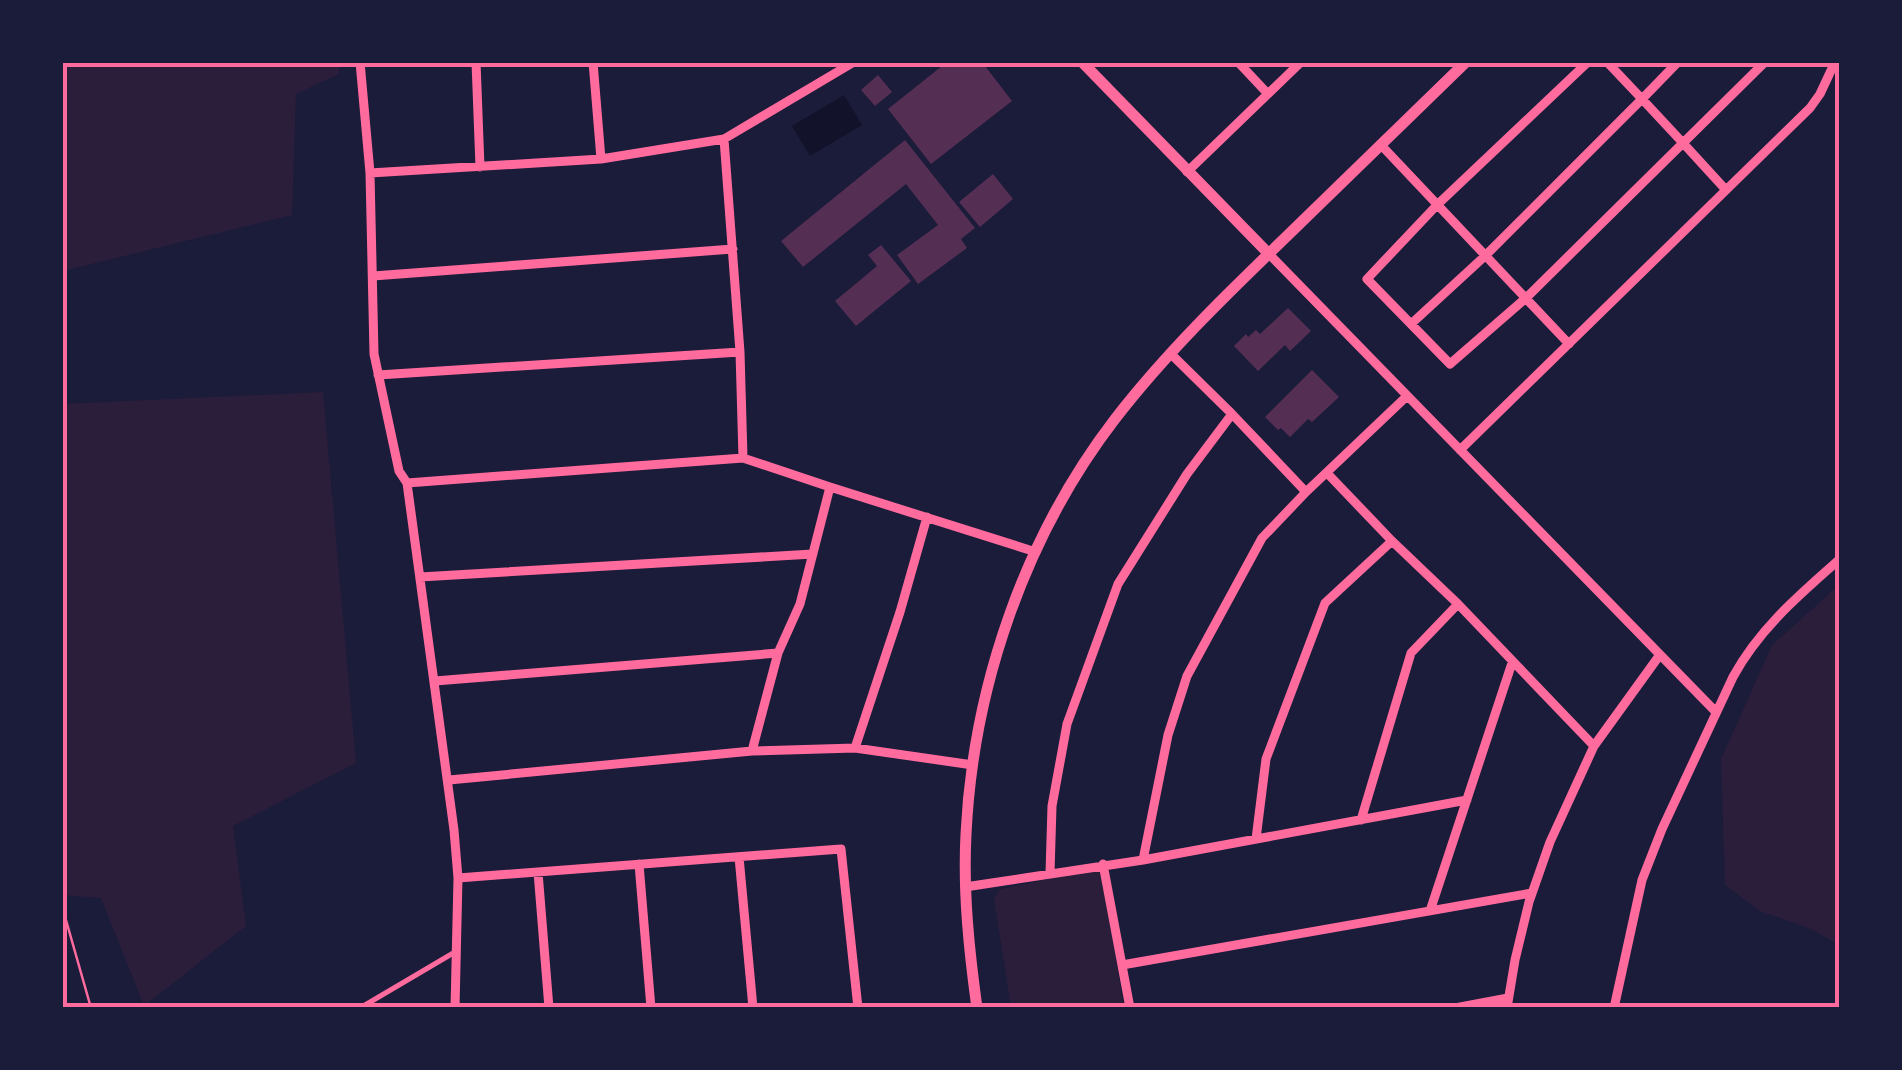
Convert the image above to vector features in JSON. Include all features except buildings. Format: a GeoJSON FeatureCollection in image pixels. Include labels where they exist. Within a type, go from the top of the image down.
{"type":"FeatureCollection","features":[{"type":"Feature","properties":{"kind":"street"},"geometry":{"type":"LineString","coordinates":[[360,62],[370,172],[374,354],[400,472],[408,484],[449,780],[458,878],[455,1008]]}},
{"type":"Feature","properties":{"kind":"street"},"geometry":{"type":"LineString","coordinates":[[476,62],[480,167]]}},
{"type":"Feature","properties":{"kind":"street"},"geometry":{"type":"LineString","coordinates":[[593,62],[600,159]]}},
{"type":"Feature","properties":{"kind":"street"},"geometry":{"type":"LineString","coordinates":[[370,172],[600,159],[724,139],[854,62]]}},
{"type":"Feature","properties":{"kind":"street"},"geometry":{"type":"LineString","coordinates":[[1082,62],[1716,712]]}},
{"type":"Feature","properties":{"kind":"street"},"geometry":{"type":"LineString","coordinates":[[1238,62],[1268,94]]}},
{"type":"Feature","properties":{"kind":"street"},"geometry":{"type":"LineString","coordinates":[[1186,172],[1301,62]]}},
{"type":"Feature","properties":{"kind":"street"},"geometry":{"type":"LineString","coordinates":[[977,1008],[966,888],[972,766],[985,694],[1016,602],[1056,512],[1113,421],[1170,352],[1466,62]]}},
{"type":"Feature","properties":{"kind":"street"},"geometry":{"type":"LineString","coordinates":[[1588,62],[1437,205],[1367,279],[1450,364],[1526,298],[1765,62]]}},
{"type":"Feature","properties":{"kind":"street"},"geometry":{"type":"LineString","coordinates":[[1607,62],[1726,190]]}},
{"type":"Feature","properties":{"kind":"street"},"geometry":{"type":"LineString","coordinates":[[1410,324],[1486,256],[1678,62]]}},
{"type":"Feature","properties":{"kind":"street"},"geometry":{"type":"LineString","coordinates":[[1460,450],[1810,108],[1836,65]]}},
{"type":"Feature","properties":{"kind":"street"},"geometry":{"type":"LineString","coordinates":[[724,139],[740,352],[743,458]]}},
{"type":"Feature","properties":{"kind":"street"},"geometry":{"type":"LineString","coordinates":[[1380,145],[1569,344]]}},
{"type":"Feature","properties":{"kind":"street"},"geometry":{"type":"LineString","coordinates":[[372,276],[733,249]]}},
{"type":"Feature","properties":{"kind":"street"},"geometry":{"type":"LineString","coordinates":[[378,375],[740,352]]}},
{"type":"Feature","properties":{"kind":"street"},"geometry":{"type":"LineString","coordinates":[[1170,352],[1306,492]]}},
{"type":"Feature","properties":{"kind":"street"},"geometry":{"type":"LineString","coordinates":[[1143,860],[1168,735],[1188,676],[1262,538],[1406,397]]}},
{"type":"Feature","properties":{"kind":"street"},"geometry":{"type":"LineString","coordinates":[[1050,873],[1052,806],[1067,724],[1118,584],[1187,474],[1232,414]]}},
{"type":"Feature","properties":{"kind":"street"},"geometry":{"type":"LineString","coordinates":[[408,484],[743,458],[1036,552]]}},
{"type":"Feature","properties":{"kind":"street"},"geometry":{"type":"LineString","coordinates":[[1327,472],[1594,746]]}},
{"type":"Feature","properties":{"kind":"street"},"geometry":{"type":"LineString","coordinates":[[752,751],[778,653],[800,604],[830,488]]}},
{"type":"Feature","properties":{"kind":"street"},"geometry":{"type":"LineString","coordinates":[[854,748],[927,518]]}},
{"type":"Feature","properties":{"kind":"street"},"geometry":{"type":"LineString","coordinates":[[1256,839],[1266,760],[1325,603],[1392,541]]}},
{"type":"Feature","properties":{"kind":"street"},"geometry":{"type":"LineString","coordinates":[[420,577],[813,554]]}},
{"type":"Feature","properties":{"kind":"street"},"geometry":{"type":"LineString","coordinates":[[1614,1008],[1642,880],[1716,712],[1745,655],[1762,632],[1840,558]]}},
{"type":"Feature","properties":{"kind":"street"},"geometry":{"type":"LineString","coordinates":[[1361,820],[1411,653],[1458,604]]}},
{"type":"Feature","properties":{"kind":"street"},"geometry":{"type":"LineString","coordinates":[[435,681],[778,653]]}},
{"type":"Feature","properties":{"kind":"street"},"geometry":{"type":"LineString","coordinates":[[1454,1008],[1508,1002],[1532,893],[1550,842],[1594,746],[1659,656]]}},
{"type":"Feature","properties":{"kind":"street"},"geometry":{"type":"LineString","coordinates":[[1430,911],[1512,663]]}},
{"type":"Feature","properties":{"kind":"street"},"geometry":{"type":"LineString","coordinates":[[449,780],[752,751],[854,748],[972,766]]}},
{"type":"Feature","properties":{"kind":"street"},"geometry":{"type":"LineString","coordinates":[[966,888],[1143,860],[1466,800]]}},
{"type":"Feature","properties":{"kind":"street"},"geometry":{"type":"LineString","coordinates":[[458,878],[841,849],[858,1008]]}},
{"type":"Feature","properties":{"kind":"street"},"geometry":{"type":"LineString","coordinates":[[740,857],[753,1008]]}},
{"type":"Feature","properties":{"kind":"street"},"geometry":{"type":"LineString","coordinates":[[639,864],[651,1008]]}},
{"type":"Feature","properties":{"kind":"street"},"geometry":{"type":"LineString","coordinates":[[1104,864],[1130,1008]]}},
{"type":"Feature","properties":{"kind":"street"},"geometry":{"type":"LineString","coordinates":[[538,872],[550,1008]]}},
{"type":"Feature","properties":{"kind":"street"},"geometry":{"type":"LineString","coordinates":[[1122,966],[1532,893]]}},
{"type":"Feature","properties":{"kind":"lane"},"geometry":{"type":"LineString","coordinates":[[360,1008],[456,952]]}},
{"type":"Feature","properties":{"kind":"path"},"geometry":{"type":"LineString","coordinates":[[62,906],[91,1008]]}},
{"type":"Feature","properties":{"kind":"shaded area"},"geometry":{"type":"Polygon","coordinates":[[[63,63],[339,63],[339,74],[296,94],[292,215],[63,271],[63,63]]]}},
{"type":"Feature","properties":{"kind":"shaded area"},"geometry":{"type":"Polygon","coordinates":[[[844,95],[862,125],[810,156],[792,126],[844,95]]]}},
{"type":"Feature","properties":{"kind":"shaded area"},"geometry":{"type":"Polygon","coordinates":[[[323,392],[356,763],[233,826],[246,926],[144,1006],[101,898],[63,895],[63,404],[323,392]]]}},
{"type":"Feature","properties":{"kind":"shaded area"},"geometry":{"type":"Polygon","coordinates":[[[1839,585],[1839,945],[1809,928],[1760,911],[1725,885],[1721,759],[1772,645],[1839,585]]]}},
{"type":"Feature","properties":{"kind":"shaded area"},"geometry":{"type":"Polygon","coordinates":[[[1100,869],[1124,1007],[1011,1007],[994,899],[1000,889],[1100,869]]]}}]}
